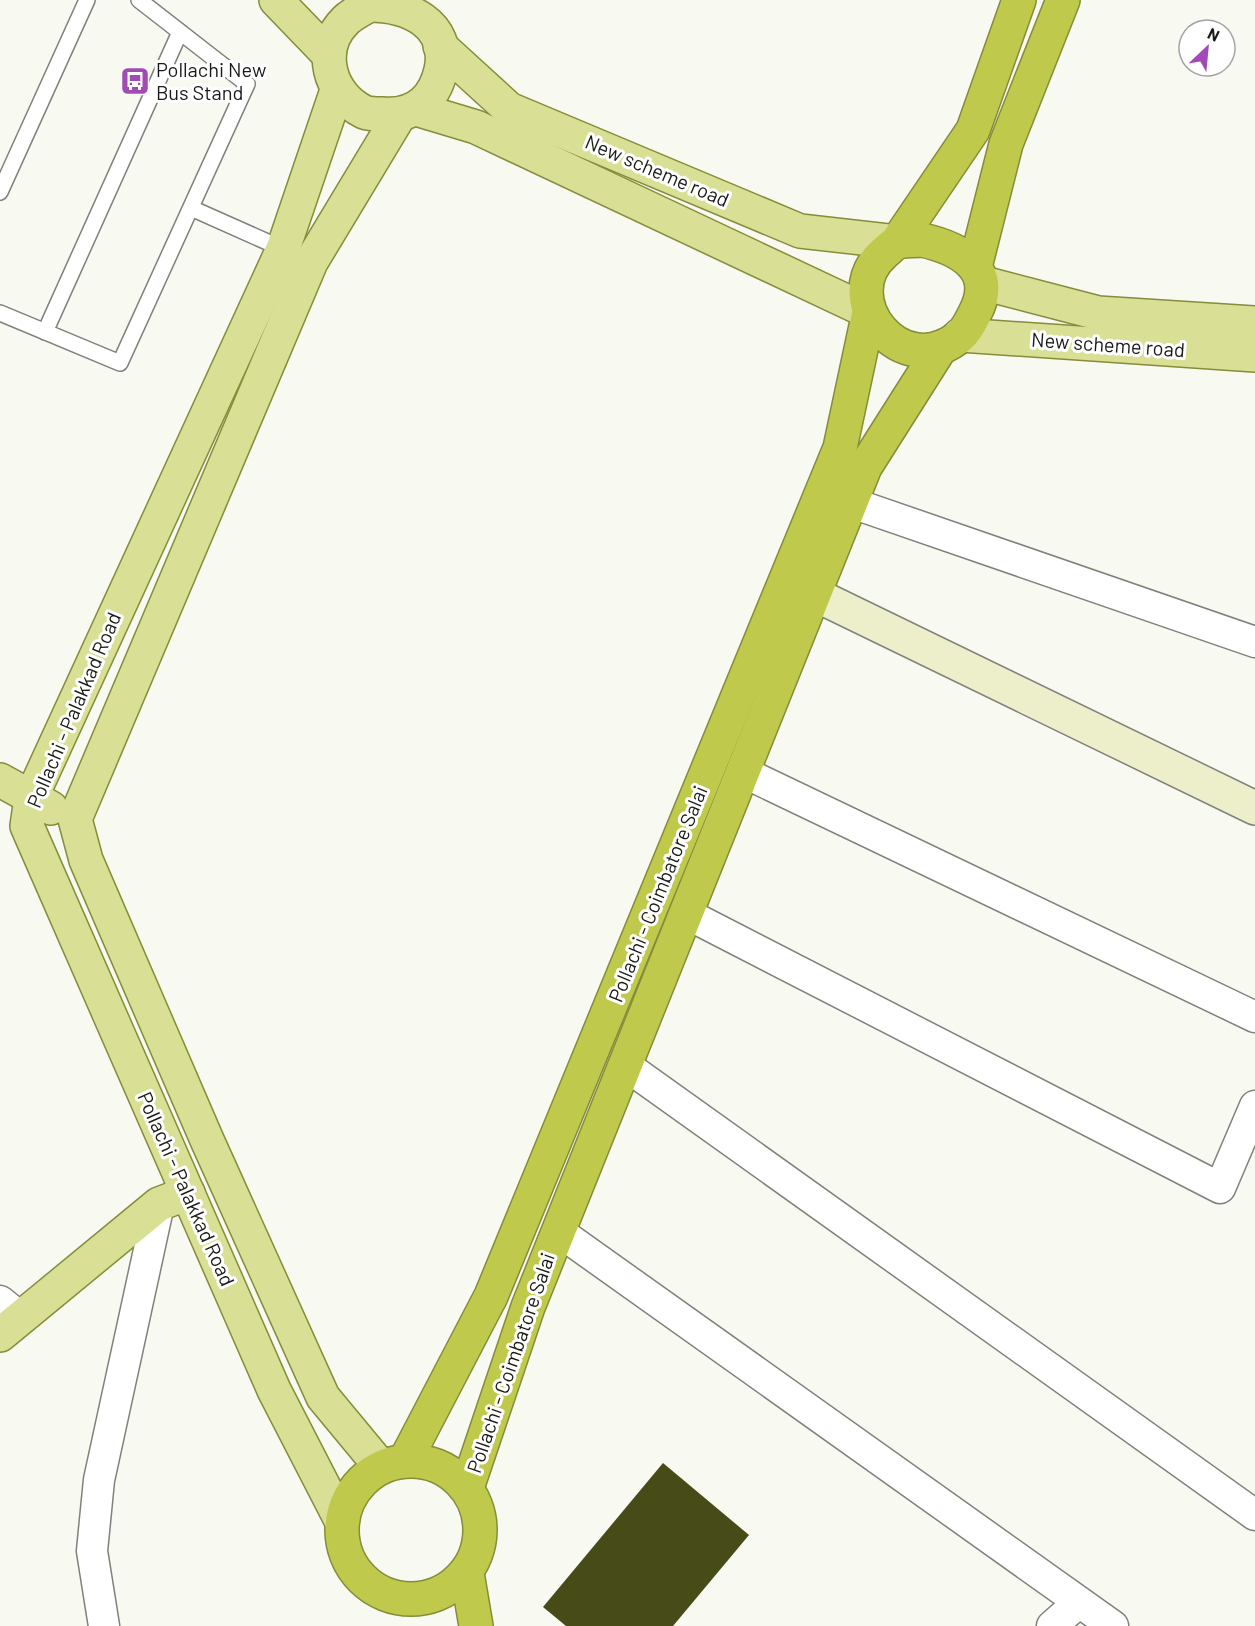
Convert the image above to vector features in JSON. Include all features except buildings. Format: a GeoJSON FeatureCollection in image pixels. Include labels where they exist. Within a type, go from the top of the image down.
{"type":"FeatureCollection","features":[{"type":"Feature","properties":{"kind":"highway","name":"Pollachi - Coimbatore Salai"},"geometry":{"type":"LineString","coordinates":[[393,1464],[491,1296],[836,459],[869,312],[867,288],[876,260],[897,242],[973,130],[1019,0]]}},
{"type":"Feature","properties":{"kind":"highway","name":"Pollachi - Coimbatore Salai"},"geometry":{"type":"LineString","coordinates":[[467,1488],[528,1307],[869,459],[951,341],[980,304],[979,275],[1006,144],[1063,0]]}},
{"type":"Feature","properties":{"kind":"highway"},"geometry":{"type":"LineString","coordinates":[[897,242],[922,240],[948,245],[979,275]]}},
{"type":"Feature","properties":{"kind":"highway"},"geometry":{"type":"LineString","coordinates":[[869,312],[878,329],[898,344],[919,351],[951,341]]}},
{"type":"Feature","properties":{"kind":"highway","name":"Pollachi - Coimbatore Salai"},"geometry":{"type":"LineString","coordinates":[[428,1462],[443,1469],[467,1488],[478,1510],[482,1531],[477,1553],[467,1573],[450,1588],[430,1597],[408,1599],[386,1594],[367,1583],[352,1566],[344,1546],[342,1522],[348,1499],[362,1480],[393,1464],[428,1462]]}},
{"type":"Feature","properties":{"kind":"highway"},"geometry":{"type":"LineString","coordinates":[[467,1573],[476,1626]]}},
{"type":"Feature","properties":{"kind":"highway"},"geometry":{"type":"LineString","coordinates":[[386,1594],[400,1626]]}},
{"type":"Feature","properties":{"kind":"main road"},"geometry":{"type":"LineString","coordinates":[[276,0],[329,55]]}},
{"type":"Feature","properties":{"kind":"main road"},"geometry":{"type":"LineString","coordinates":[[393,1464],[323,1397],[207,1140],[86,860],[75,819],[311,262],[408,112],[429,97],[439,82],[442,64],[440,46],[432,28],[394,4],[345,20],[334,36],[329,55],[330,73],[337,90],[365,112],[408,112]]}},
{"type":"Feature","properties":{"kind":"main road","name":"New scheme road"},"geometry":{"type":"LineString","coordinates":[[440,46],[509,109],[800,231],[897,242]]}},
{"type":"Feature","properties":{"kind":"main road","name":"Pollachi - Palakkad Road"},"geometry":{"type":"LineString","coordinates":[[337,90],[283,249],[31,798],[27,826],[174,1199],[342,1522]]}},
{"type":"Feature","properties":{"kind":"main road","name":"New scheme road"},"geometry":{"type":"LineString","coordinates":[[408,112],[476,127],[869,312]]}},
{"type":"Feature","properties":{"kind":"main road","name":"New scheme road"},"geometry":{"type":"LineString","coordinates":[[979,275],[1098,313],[1255,323]]}},
{"type":"Feature","properties":{"kind":"main road","name":"New scheme road"},"geometry":{"type":"LineString","coordinates":[[951,341],[1255,355]]}},
{"type":"Feature","properties":{"kind":"main road"},"geometry":{"type":"LineString","coordinates":[[0,780],[75,819]]}},
{"type":"Feature","properties":{"kind":"main road"},"geometry":{"type":"LineString","coordinates":[[7,1318],[174,1199]]}},
{"type":"Feature","properties":{"kind":"street"},"geometry":{"type":"LineString","coordinates":[[852,503],[1255,642]]}},
{"type":"Feature","properties":{"kind":"street"},"geometry":{"type":"LineString","coordinates":[[816,595],[1255,808]]}},
{"type":"Feature","properties":{"kind":"street"},"geometry":{"type":"LineString","coordinates":[[743,772],[1255,1017]]}},
{"type":"Feature","properties":{"kind":"street"},"geometry":{"type":"LineString","coordinates":[[685,913],[1220,1188],[1255,1106]]}},
{"type":"Feature","properties":{"kind":"street"},"geometry":{"type":"LineString","coordinates":[[626,1065],[1255,1515]]}},
{"type":"Feature","properties":{"kind":"street"},"geometry":{"type":"LineString","coordinates":[[104,1626],[93,1551],[99,1480],[174,1199]]}},
{"type":"Feature","properties":{"kind":"street"},"geometry":{"type":"LineString","coordinates":[[558,1231],[1113,1626]]}},
{"type":"Feature","properties":{"kind":"street"},"geometry":{"type":"LineString","coordinates":[[1052,1626],[1078,1603]]}},
{"type":"Feature","properties":{"kind":"lane"},"geometry":{"type":"LineString","coordinates":[[0,192],[87,0]]}},
{"type":"Feature","properties":{"kind":"lane"},"geometry":{"type":"LineString","coordinates":[[0,313],[120,363],[247,84],[138,0]]}},
{"type":"Feature","properties":{"kind":"lane"},"geometry":{"type":"LineString","coordinates":[[45,332],[180,32]]}},
{"type":"Feature","properties":{"kind":"lane"},"geometry":{"type":"LineString","coordinates":[[191,208],[283,249]]}},
{"type":"Feature","properties":{"kind":"place","name":"Pollachi New Bus Stand"},"geometry":{"type":"Point","coordinates":[135,81]}}]}
